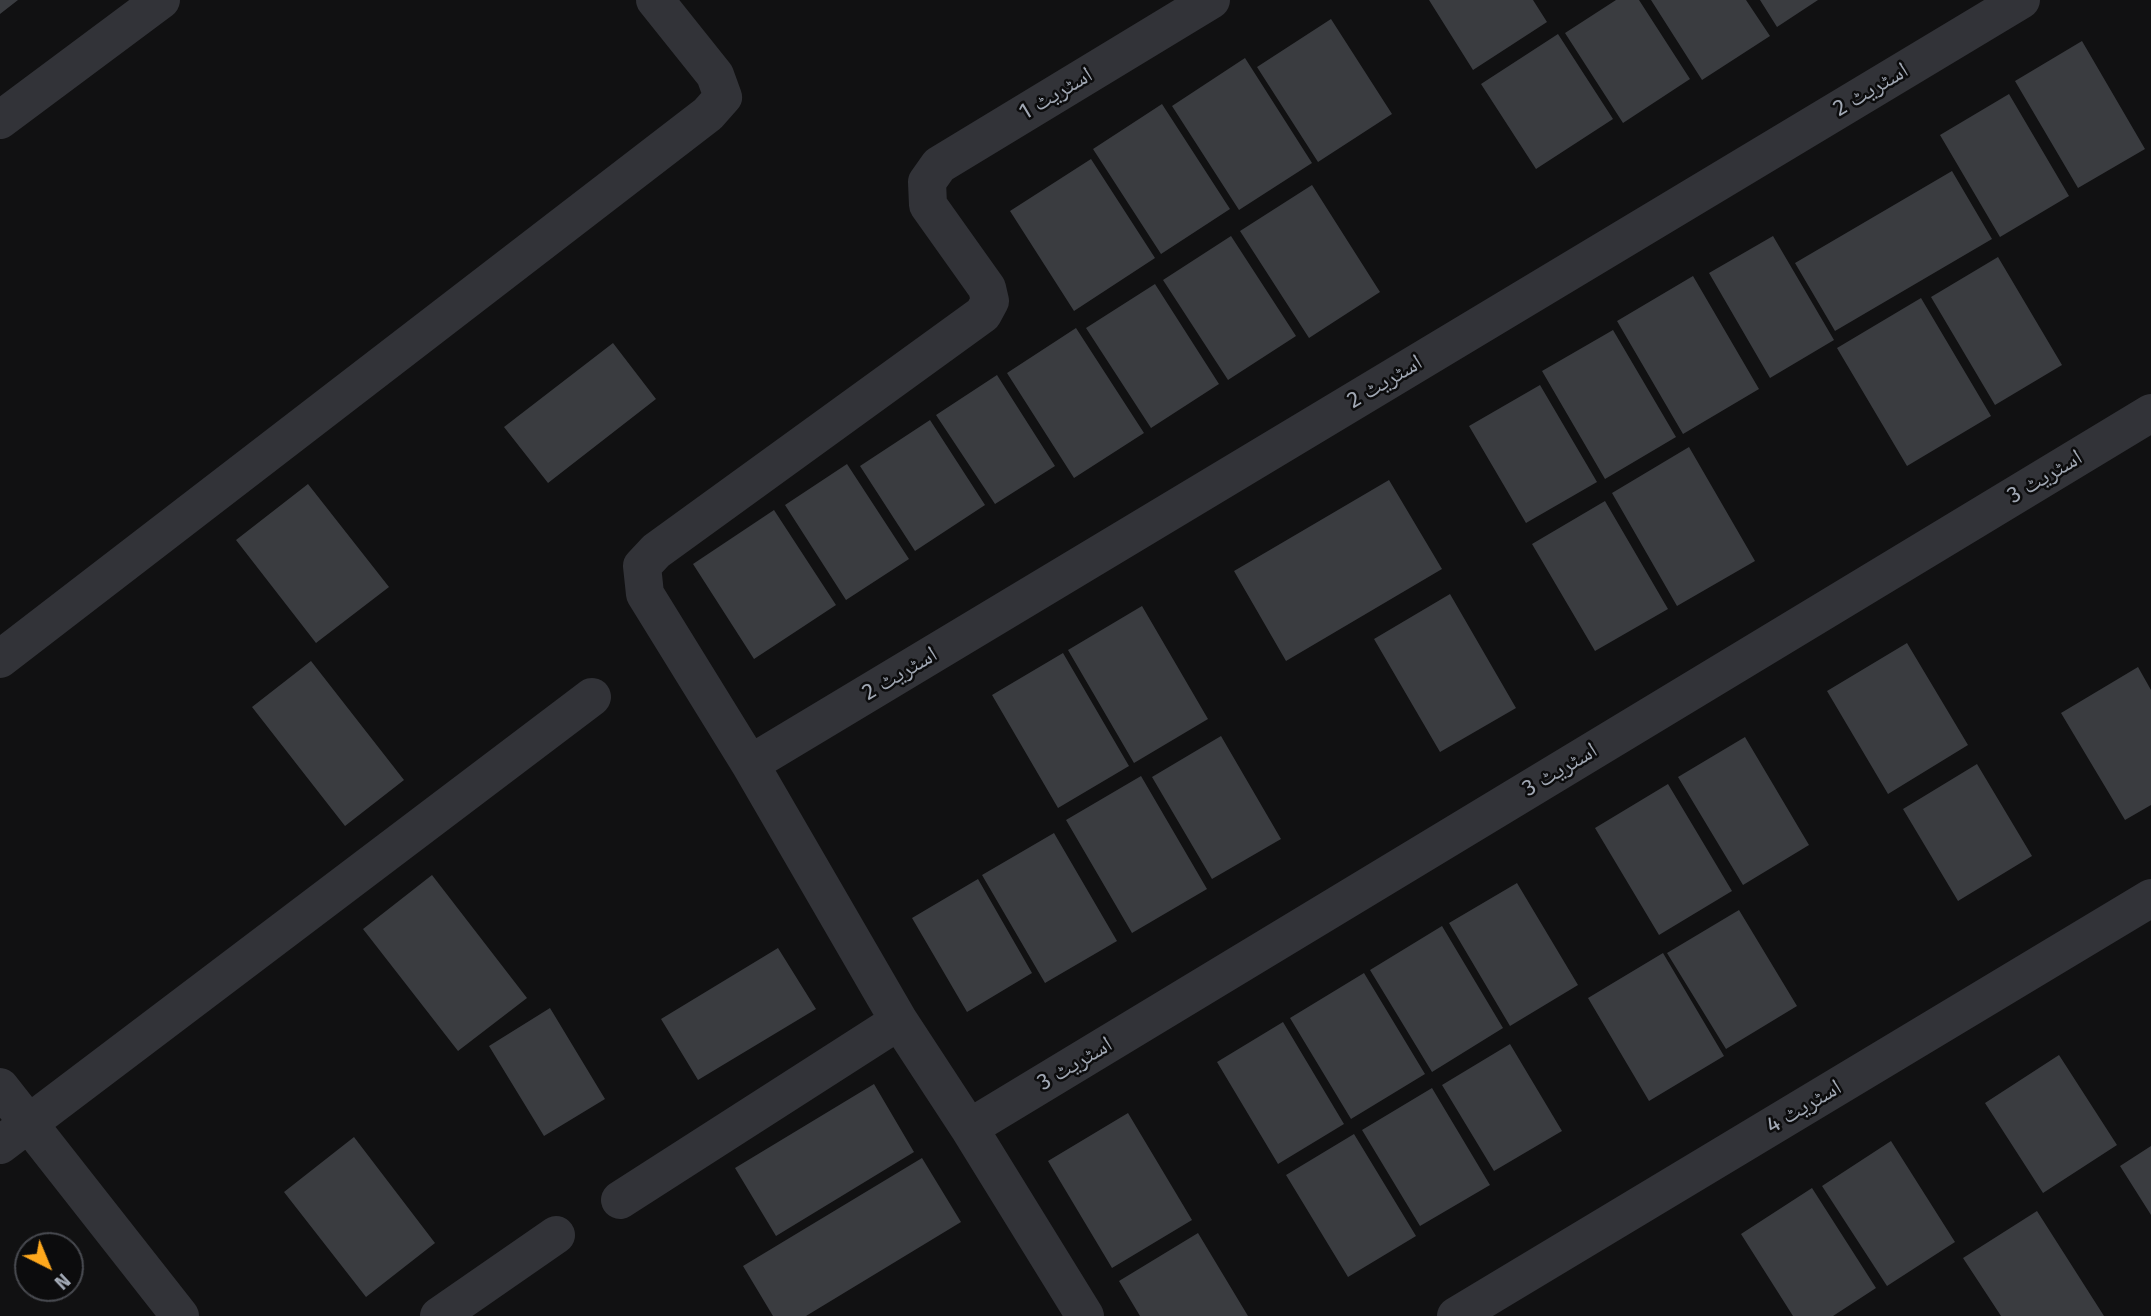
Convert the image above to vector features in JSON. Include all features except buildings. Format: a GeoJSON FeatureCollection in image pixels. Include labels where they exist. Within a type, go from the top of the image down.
{"type":"FeatureCollection","features":[{"type":"Feature","properties":{"kind":"street"},"geometry":{"type":"LineString","coordinates":[[0,120],[161,0]]}},
{"type":"Feature","properties":{"kind":"street"},"geometry":{"type":"LineString","coordinates":[[0,659],[708,114],[723,97],[715,75],[655,0]]}},
{"type":"Feature","properties":{"kind":"street","name":"اسٹریٹ 1"},"geometry":{"type":"LineString","coordinates":[[750,764],[645,593],[642,566],[656,551],[983,314],[990,301],[987,288],[928,205],[927,182],[939,165],[1211,0]]}},
{"type":"Feature","properties":{"kind":"street","name":"اسٹریٹ 2"},"geometry":{"type":"LineString","coordinates":[[750,764],[2021,0]]}},
{"type":"Feature","properties":{"kind":"street","name":"اسٹریٹ 3"},"geometry":{"type":"LineString","coordinates":[[969,1128],[2151,413]]}},
{"type":"Feature","properties":{"kind":"street"},"geometry":{"type":"LineString","coordinates":[[14,1134],[592,697]]}},
{"type":"Feature","properties":{"kind":"street"},"geometry":{"type":"LineString","coordinates":[[750,764],[899,1021],[969,1128],[1085,1316]]}},
{"type":"Feature","properties":{"kind":"street","name":"اسٹریٹ 4"},"geometry":{"type":"LineString","coordinates":[[1456,1316],[2151,898]]}},
{"type":"Feature","properties":{"kind":"street"},"geometry":{"type":"LineString","coordinates":[[620,1200],[899,1021]]}},
{"type":"Feature","properties":{"kind":"street"},"geometry":{"type":"LineString","coordinates":[[0,1087],[14,1134],[180,1316]]}},
{"type":"Feature","properties":{"kind":"street"},"geometry":{"type":"LineString","coordinates":[[439,1316],[556,1234]]}}]}
